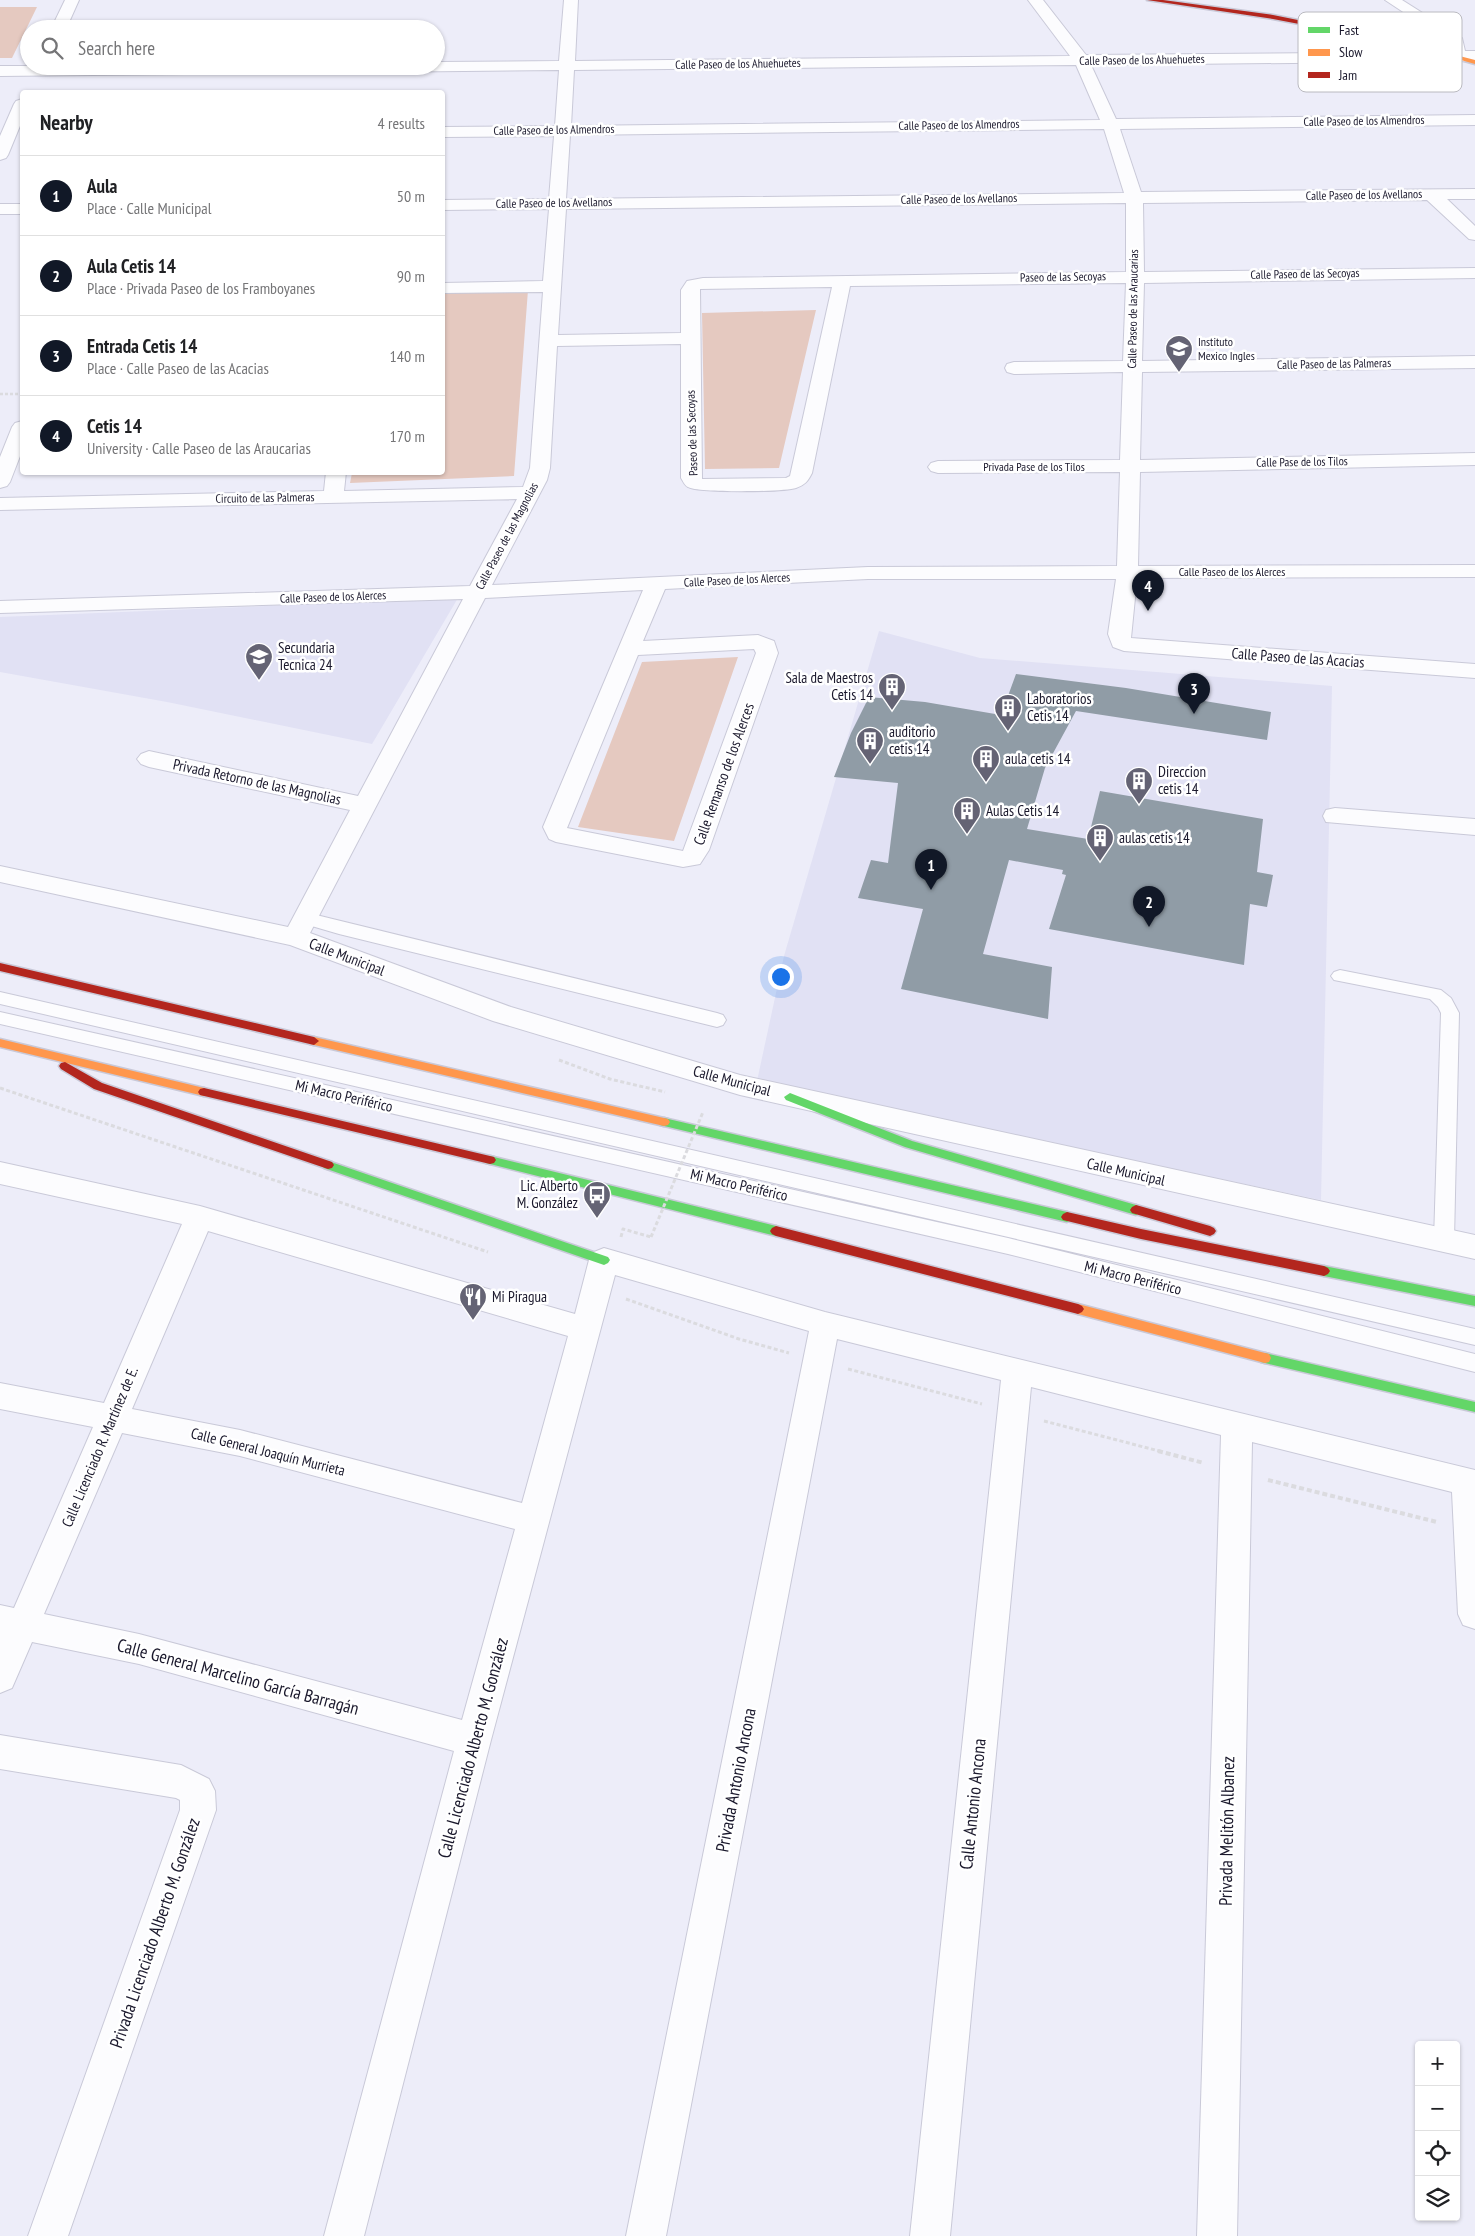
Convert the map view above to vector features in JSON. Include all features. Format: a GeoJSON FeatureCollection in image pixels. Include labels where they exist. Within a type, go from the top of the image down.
{"type":"FeatureCollection","features":[{"type":"Feature","properties":{"kind":"main road"},"geometry":{"type":"LineString","coordinates":[[1150,0],[1298,20]]}},
{"type":"Feature","properties":{"kind":"main road"},"geometry":{"type":"LineString","coordinates":[[1462,42],[1475,46]]}},
{"type":"Feature","properties":{"kind":"main road"},"geometry":{"type":"LineString","coordinates":[[1462,58],[1475,62]]}},
{"type":"Feature","properties":{"kind":"main road"},"geometry":{"type":"LineString","coordinates":[[0,967],[1141,1234],[1475,1301]]}},
{"type":"Feature","properties":{"kind":"main road"},"geometry":{"type":"LineString","coordinates":[[0,1043],[634,1195],[1246,1353],[1475,1407]]}},
{"type":"Feature","properties":{"kind":"main road"},"geometry":{"type":"LineString","coordinates":[[44,1053],[98,1086],[604,1260]]}},
{"type":"Feature","properties":{"kind":"main road"},"geometry":{"type":"LineString","coordinates":[[790,1097],[909,1144],[1221,1234]]}},
{"type":"Feature","properties":{"kind":"main road"},"geometry":{"type":"LineString","coordinates":[[1259,1245],[1475,1301]]}},
{"type":"Feature","properties":{"kind":"street"},"geometry":{"type":"LineString","coordinates":[[62,20],[72,0]]}},
{"type":"Feature","properties":{"kind":"street","name":"Calle Paseo de las Magnolias"},"geometry":{"type":"LineString","coordinates":[[299,927],[537,480],[540,468],[556,203],[571,0]]}},
{"type":"Feature","properties":{"kind":"street","name":"Calle Paseo de las Araucarias"},"geometry":{"type":"LineString","coordinates":[[1035,0],[1082,61],[1110,124],[1134,198],[1135,276],[1127,573],[1118,634],[1121,642]]}},
{"type":"Feature","properties":{"kind":"street"},"geometry":{"type":"LineString","coordinates":[[1392,0],[1411,12]]}},
{"type":"Feature","properties":{"kind":"street","name":"Calle Paseo de los Ahuehuetes"},"geometry":{"type":"LineString","coordinates":[[1462,57],[1475,56]]}},
{"type":"Feature","properties":{"kind":"street","name":"Calle Paseo de los Ahuehuetes"},"geometry":{"type":"LineString","coordinates":[[445,66],[1298,59]]}},
{"type":"Feature","properties":{"kind":"street","name":"Calle Paseo de los Ahuehuetes"},"geometry":{"type":"LineString","coordinates":[[0,71],[20,69]]}},
{"type":"Feature","properties":{"kind":"street"},"geometry":{"type":"LineString","coordinates":[[31,85],[36,75]]}},
{"type":"Feature","properties":{"kind":"street"},"geometry":{"type":"LineString","coordinates":[[0,155],[10,136],[20,109]]}},
{"type":"Feature","properties":{"kind":"street","name":"Calle Paseo de los Almendros"},"geometry":{"type":"LineString","coordinates":[[445,132],[1475,120]]}},
{"type":"Feature","properties":{"kind":"street","name":"Calle Paseo de los Avellanos"},"geometry":{"type":"LineString","coordinates":[[445,204],[1475,194]]}},
{"type":"Feature","properties":{"kind":"street"},"geometry":{"type":"LineString","coordinates":[[1432,195],[1475,235]]}},
{"type":"Feature","properties":{"kind":"street"},"geometry":{"type":"LineString","coordinates":[[0,209],[20,209]]}},
{"type":"Feature","properties":{"kind":"street","name":"Calle Paseo de las Secoyas"},"geometry":{"type":"LineString","coordinates":[[1135,276],[1475,273]]}},
{"type":"Feature","properties":{"kind":"street","name":"Paseo de las Secoyas"},"geometry":{"type":"LineString","coordinates":[[842,282],[802,472],[798,480],[789,484],[703,485],[695,483],[691,478],[690,290],[693,285],[703,283],[1135,276]]}},
{"type":"Feature","properties":{"kind":"street"},"geometry":{"type":"LineString","coordinates":[[445,288],[551,286]]}},
{"type":"Feature","properties":{"kind":"street"},"geometry":{"type":"LineString","coordinates":[[547,341],[690,338]]}},
{"type":"Feature","properties":{"kind":"street","name":"Calle Paseo de las Palmeras"},"geometry":{"type":"LineString","coordinates":[[1014,368],[1475,362]]}},
{"type":"Feature","properties":{"kind":"street"},"geometry":{"type":"LineString","coordinates":[[0,482],[20,436]]}},
{"type":"Feature","properties":{"kind":"street","name":"Calle Pase de los Tilos"},"geometry":{"type":"LineString","coordinates":[[1130,466],[1475,459]]}},
{"type":"Feature","properties":{"kind":"street","name":"Privada Pase de los Tilos"},"geometry":{"type":"LineString","coordinates":[[938,467],[1130,466]]}},
{"type":"Feature","properties":{"kind":"street"},"geometry":{"type":"LineString","coordinates":[[333,497],[336,475]]}},
{"type":"Feature","properties":{"kind":"street","name":"Circuito de las Palmeras"},"geometry":{"type":"LineString","coordinates":[[0,504],[530,493]]}},
{"type":"Feature","properties":{"kind":"street","name":"Calle Paseo de los Alerces"},"geometry":{"type":"LineString","coordinates":[[0,607],[478,592],[868,573],[1475,571]]}},
{"type":"Feature","properties":{"kind":"street","name":"Calle Remanso de los Alerces"},"geometry":{"type":"LineString","coordinates":[[628,649],[758,642],[766,646],[767,653],[764,662],[697,850],[691,858],[683,859],[565,836],[558,833],[555,828],[628,649],[656,584]]}},
{"type":"Feature","properties":{"kind":"street","name":"Calle Paseo de las Acacias"},"geometry":{"type":"LineString","coordinates":[[1121,642],[1132,646],[1475,671]]}},
{"type":"Feature","properties":{"kind":"street","name":"Privada Retorno de las Magnolias"},"geometry":{"type":"LineString","coordinates":[[149,760],[365,805]]}},
{"type":"Feature","properties":{"kind":"street"},"geometry":{"type":"LineString","coordinates":[[1335,816],[1475,827]]}},
{"type":"Feature","properties":{"kind":"street","name":"Calle Municipal"},"geometry":{"type":"LineString","coordinates":[[0,874],[299,927],[502,1014],[740,1085],[1475,1247]]}},
{"type":"Feature","properties":{"kind":"street"},"geometry":{"type":"LineString","coordinates":[[0,1173],[200,1218],[585,1330]]}},
{"type":"Feature","properties":{"kind":"street","name":"Calle Licenciado R. Martínez de E."},"geometry":{"type":"LineString","coordinates":[[0,1677],[11,1622],[112,1418],[200,1218]]}},
{"type":"Feature","properties":{"kind":"street"},"geometry":{"type":"LineString","coordinates":[[604,1260],[825,1324],[1471,1483],[1475,1614]]}},
{"type":"Feature","properties":{"kind":"street","name":"Calle Licenciado Alberto M. González"},"geometry":{"type":"LineString","coordinates":[[344,2236],[474,1740],[604,1260]]}},
{"type":"Feature","properties":{"kind":"street","name":"Privada Antonio Ancona"},"geometry":{"type":"LineString","coordinates":[[646,2236],[825,1324]]}},
{"type":"Feature","properties":{"kind":"street","name":"Calle Antonio Ancona"},"geometry":{"type":"LineString","coordinates":[[930,2236],[1017,1371]]}},
{"type":"Feature","properties":{"kind":"street","name":"Calle General Joaquín Murrieta"},"geometry":{"type":"LineString","coordinates":[[0,1396],[240,1443],[534,1520]]}},
{"type":"Feature","properties":{"kind":"street","name":"Privada Melitón Albanez"},"geometry":{"type":"LineString","coordinates":[[1217,2236],[1237,1426]]}},
{"type":"Feature","properties":{"kind":"street","name":"Calle General Marcelino García Barragán"},"geometry":{"type":"LineString","coordinates":[[11,1622],[139,1649],[474,1740]]}},
{"type":"Feature","properties":{"kind":"street","name":"Privada Licenciado Alberto M. González"},"geometry":{"type":"LineString","coordinates":[[0,1752],[181,1782],[197,1791],[198,1810],[48,2236]]}},
{"type":"Feature","properties":{"kind":"lane"},"geometry":{"type":"LineString","coordinates":[[299,927],[339,928],[717,1020]]}},
{"type":"Feature","properties":{"kind":"lane"},"geometry":{"type":"LineString","coordinates":[[1340,976],[1435,994],[1445,1002],[1450,1013],[1444,1240]]}},
{"type":"Feature","properties":{"kind":"lane","name":"Mi Macro Periférico"},"geometry":{"type":"LineString","coordinates":[[0,998],[1475,1337]]}},
{"type":"Feature","properties":{"kind":"lane","name":"Mi Macro Periférico"},"geometry":{"type":"LineString","coordinates":[[0,1018],[1008,1246],[1475,1363]]}},
{"type":"Feature","properties":{"kind":"path"},"geometry":{"type":"LineString","coordinates":[[0,394],[20,394]]}},
{"type":"Feature","properties":{"kind":"path"},"geometry":{"type":"LineString","coordinates":[[623,1229],[651,1237],[703,1112]]}},
{"type":"Feature","properties":{"kind":"shaded area"},"geometry":{"type":"Polygon","coordinates":[[[0,7],[37,7],[31,20],[20,20],[20,42],[12,58],[0,58],[0,7]]]}},
{"type":"Feature","properties":{"kind":"shaded area"},"geometry":{"type":"Polygon","coordinates":[[[528,290],[514,476],[350,483],[352,475],[445,475],[445,292],[528,290]]]}},
{"type":"Feature","properties":{"kind":"shaded area"},"geometry":{"type":"Polygon","coordinates":[[[816,310],[779,468],[705,469],[702,313],[816,310]]]}},
{"type":"Feature","properties":{"kind":"shaded area"},"geometry":{"type":"Polygon","coordinates":[[[458,598],[372,744],[167,702],[0,672],[0,617],[458,598]]]}},
{"type":"Feature","properties":{"kind":"shaded area"},"geometry":{"type":"Polygon","coordinates":[[[879,631],[980,658],[1332,686],[1321,1200],[757,1081],[784,956],[879,631]]]}},
{"type":"Feature","properties":{"kind":"shaded area"},"geometry":{"type":"Polygon","coordinates":[[[738,657],[674,841],[578,827],[642,662],[738,657]]]}},
{"type":"Feature","properties":{"kind":"building"},"geometry":{"type":"Polygon","coordinates":[[[1016,674],[1126,688],[1271,712],[1267,740],[1076,711],[1045,768],[1027,829],[1088,839],[1100,791],[1263,819],[1257,872],[1273,875],[1267,907],[1250,904],[1244,965],[1049,929],[1066,875],[1062,874],[1063,870],[1009,860],[983,954],[1052,967],[1048,1019],[901,989],[923,909],[858,898],[871,860],[888,863],[898,783],[834,777],[851,733],[869,697],[925,702],[1001,715],[1016,674]]]}},
{"type":"Feature","properties":{"kind":"traffic: fast"},"geometry":{"type":"LineString","coordinates":[[790,1097],[909,1144],[1136,1210]]}},
{"type":"Feature","properties":{"kind":"traffic: fast"},"geometry":{"type":"LineString","coordinates":[[664,1122],[1067,1217]]}},
{"type":"Feature","properties":{"kind":"traffic: fast"},"geometry":{"type":"LineString","coordinates":[[490,1160],[776,1231]]}},
{"type":"Feature","properties":{"kind":"traffic: fast"},"geometry":{"type":"LineString","coordinates":[[328,1165],[604,1260]]}},
{"type":"Feature","properties":{"kind":"traffic: fast"},"geometry":{"type":"LineString","coordinates":[[1324,1271],[1475,1301]]}},
{"type":"Feature","properties":{"kind":"traffic: fast"},"geometry":{"type":"LineString","coordinates":[[1265,1358],[1475,1407]]}},
{"type":"Feature","properties":{"kind":"traffic: slow"},"geometry":{"type":"LineString","coordinates":[[1462,58],[1475,62]]}},
{"type":"Feature","properties":{"kind":"traffic: slow"},"geometry":{"type":"LineString","coordinates":[[314,1041],[664,1122]]}},
{"type":"Feature","properties":{"kind":"traffic: slow"},"geometry":{"type":"LineString","coordinates":[[0,1043],[204,1092]]}},
{"type":"Feature","properties":{"kind":"traffic: slow"},"geometry":{"type":"LineString","coordinates":[[1078,1309],[1265,1358]]}},
{"type":"Feature","properties":{"kind":"traffic: jam"},"geometry":{"type":"LineString","coordinates":[[1150,0],[1298,22]]}},
{"type":"Feature","properties":{"kind":"traffic: jam"},"geometry":{"type":"LineString","coordinates":[[0,967],[314,1041]]}},
{"type":"Feature","properties":{"kind":"traffic: jam"},"geometry":{"type":"LineString","coordinates":[[65,1066],[98,1086],[328,1165]]}},
{"type":"Feature","properties":{"kind":"traffic: jam"},"geometry":{"type":"LineString","coordinates":[[204,1092],[490,1160]]}},
{"type":"Feature","properties":{"kind":"traffic: jam"},"geometry":{"type":"LineString","coordinates":[[1136,1210],[1210,1231]]}},
{"type":"Feature","properties":{"kind":"traffic: jam"},"geometry":{"type":"LineString","coordinates":[[1067,1217],[1324,1271]]}},
{"type":"Feature","properties":{"kind":"traffic: jam"},"geometry":{"type":"LineString","coordinates":[[776,1231],[1078,1309]]}},
{"type":"Feature","properties":{"kind":"place","name":"Instituto Mexico Ingles"},"geometry":{"type":"Point","coordinates":[1179,373]}},
{"type":"Feature","properties":{"kind":"place","name":"Cetis 14"},"geometry":{"type":"Point","coordinates":[1148,611]}},
{"type":"Feature","properties":{"kind":"place","name":"Secundaria Tecnica 24"},"geometry":{"type":"Point","coordinates":[259,681]}},
{"type":"Feature","properties":{"kind":"place","name":"Sala de Maestros Cetis 14"},"geometry":{"type":"Point","coordinates":[892,711]}},
{"type":"Feature","properties":{"kind":"place","name":"Entrada Cetis 14"},"geometry":{"type":"Point","coordinates":[1194,714]}},
{"type":"Feature","properties":{"kind":"place","name":"Laboratorios Cetis 14"},"geometry":{"type":"Point","coordinates":[1008,732]}},
{"type":"Feature","properties":{"kind":"place","name":"auditorio cetis 14"},"geometry":{"type":"Point","coordinates":[870,765]}},
{"type":"Feature","properties":{"kind":"place","name":"aula cetis 14"},"geometry":{"type":"Point","coordinates":[986,783]}},
{"type":"Feature","properties":{"kind":"place","name":"Direccion cetis 14"},"geometry":{"type":"Point","coordinates":[1139,805]}},
{"type":"Feature","properties":{"kind":"place","name":"Aulas Cetis 14"},"geometry":{"type":"Point","coordinates":[967,835]}},
{"type":"Feature","properties":{"kind":"place","name":"aulas cetis 14"},"geometry":{"type":"Point","coordinates":[1100,862]}},
{"type":"Feature","properties":{"kind":"place","name":"Aula"},"geometry":{"type":"Point","coordinates":[931,890]}},
{"type":"Feature","properties":{"kind":"place","name":"Aula Cetis 14"},"geometry":{"type":"Point","coordinates":[1149,927]}},
{"type":"Feature","properties":{"kind":"place","name":"Lic. Alberto M. González"},"geometry":{"type":"Point","coordinates":[597,1219]}},
{"type":"Feature","properties":{"kind":"place","name":"Mi Piragua"},"geometry":{"type":"Point","coordinates":[473,1321]}}]}
